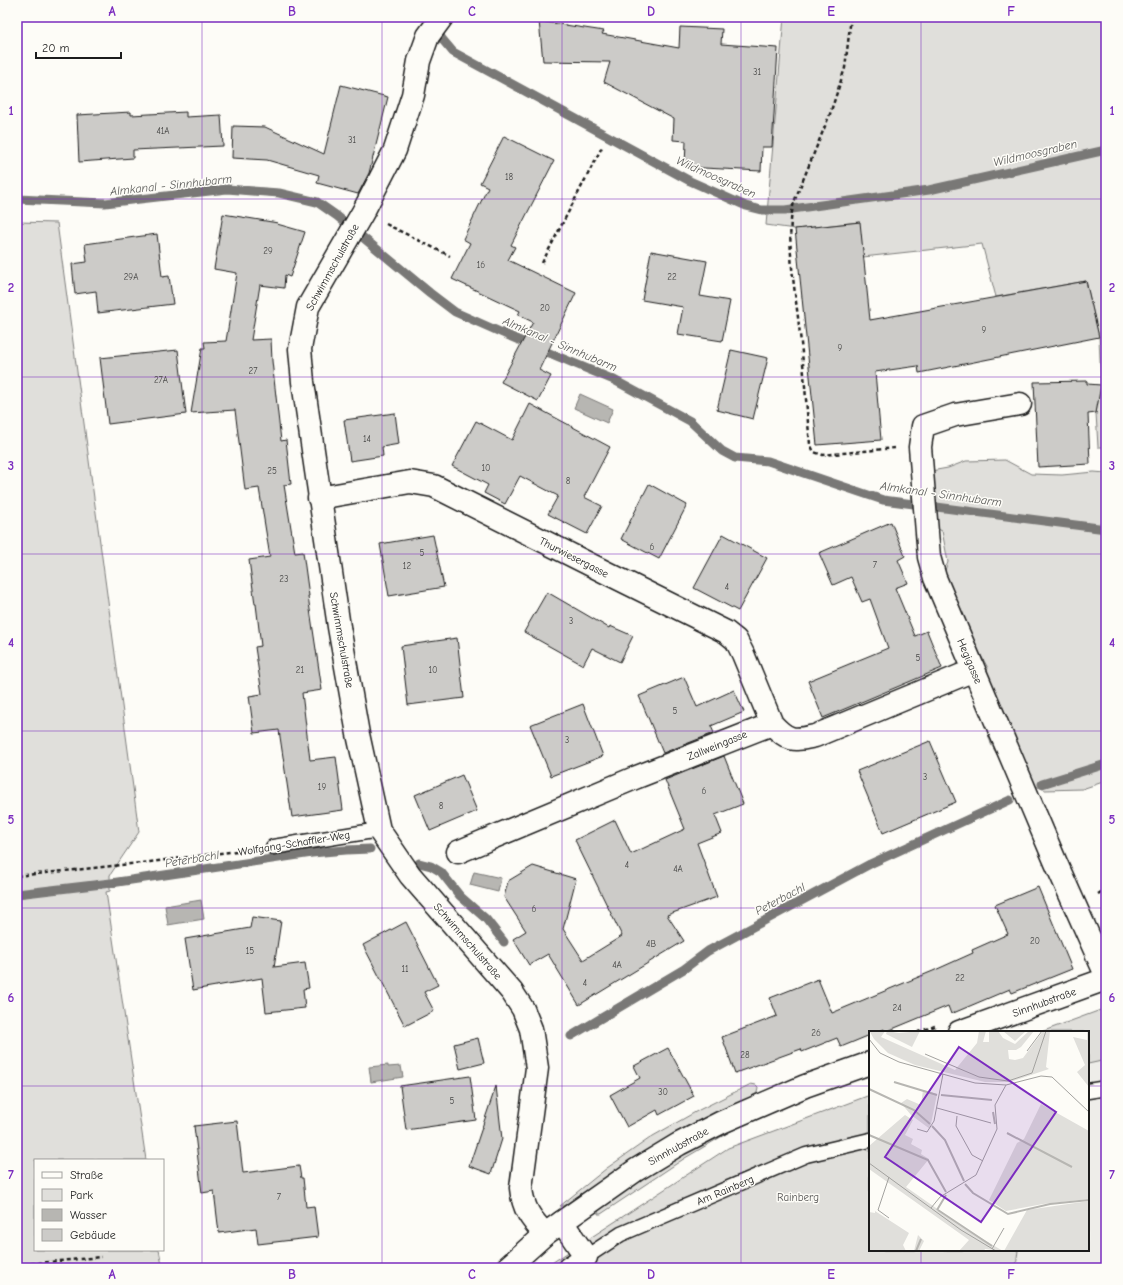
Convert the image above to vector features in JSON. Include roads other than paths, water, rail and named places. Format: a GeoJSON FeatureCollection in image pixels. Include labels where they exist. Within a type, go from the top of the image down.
{"type":"FeatureCollection","features":[{"type":"Feature","properties":{"kind":"street","name":"Schwimmschulstraße"},"geometry":{"type":"LineString","coordinates":[[436,25],[419,61],[413,95],[395,150],[351,233],[308,307],[300,349],[303,382],[340,635],[358,734],[379,830],[410,875],[512,992],[524,1011],[531,1029],[537,1068],[521,1188],[522,1201],[534,1223],[553,1228]]}},
{"type":"Feature","properties":{"kind":"street","name":"Hegigasse"},"geometry":{"type":"LineString","coordinates":[[1020,404],[955,415],[923,426],[920,447],[929,557],[935,578],[1025,792],[1106,975]]}},
{"type":"Feature","properties":{"kind":"street","name":"Thurwiesergasse"},"geometry":{"type":"LineString","coordinates":[[319,498],[410,482],[434,486],[441,489],[726,632],[736,640],[743,654],[772,724]]}},
{"type":"Feature","properties":{"kind":"street"},"geometry":{"type":"LineString","coordinates":[[772,724],[782,735],[797,740],[815,736],[974,670]]}},
{"type":"Feature","properties":{"kind":"street","name":"Zallweingasse"},"geometry":{"type":"LineString","coordinates":[[458,852],[637,777],[772,724]]}},
{"type":"Feature","properties":{"kind":"street","name":"Sinnhubstraße"},"geometry":{"type":"LineString","coordinates":[[963,1031],[1106,979]]}},
{"type":"Feature","properties":{"kind":"street","name":"Sinnhubstraße"},"geometry":{"type":"LineString","coordinates":[[507,1268],[553,1228],[636,1170],[679,1144],[722,1122],[805,1086],[869,1063]]}},
{"type":"Feature","properties":{"kind":"street","name":"Am Rainberg"},"geometry":{"type":"LineString","coordinates":[[553,1228],[578,1262]]}},
{"type":"Feature","properties":{"kind":"lane","name":"Wolfgang-Schaffler-Weg"},"geometry":{"type":"LineString","coordinates":[[273,847],[379,830]]}},
{"type":"Feature","properties":{"kind":"lane"},"geometry":{"type":"LineString","coordinates":[[1089,1091],[1106,1088]]}},
{"type":"Feature","properties":{"kind":"lane","name":"Am Rainberg"},"geometry":{"type":"LineString","coordinates":[[578,1262],[621,1234],[806,1154],[869,1140]]}},
{"type":"Feature","properties":{"kind":"water"},"geometry":{"type":"Polygon","coordinates":[[[17,139],[20,139],[21,159],[17,159],[17,139]]]}},
{"type":"Feature","properties":{"kind":"water"},"geometry":{"type":"Polygon","coordinates":[[[580,394],[613,409],[607,423],[574,408],[580,394]]]}},
{"type":"Feature","properties":{"kind":"water"},"geometry":{"type":"Polygon","coordinates":[[[474,872],[501,878],[498,892],[470,885],[474,872]]]}},
{"type":"Feature","properties":{"kind":"water"},"geometry":{"type":"Polygon","coordinates":[[[201,900],[204,919],[168,925],[165,906],[201,900]]]}},
{"type":"Feature","properties":{"kind":"water"},"geometry":{"type":"Polygon","coordinates":[[[388,1065],[388,1067],[401,1066],[403,1077],[371,1082],[369,1067],[388,1065]]]}},
{"type":"Feature","properties":{"kind":"waterway","name":"Wildmoosgraben"},"geometry":{"type":"LineString","coordinates":[[436,27],[442,39],[453,52],[690,181],[746,206],[762,210],[785,210],[929,190],[1106,150]]}},
{"type":"Feature","properties":{"kind":"waterway","name":"Almkanal - Sinnhubarm"},"geometry":{"type":"LineString","coordinates":[[17,199],[105,203],[227,189],[279,193],[317,202],[337,216],[455,312],[614,380],[690,421],[722,451],[735,458],[768,461],[883,500],[1106,529]]}},
{"type":"Feature","properties":{"kind":"waterway","name":"Peterbachl"},"geometry":{"type":"LineString","coordinates":[[1042,784],[1106,764]]}},
{"type":"Feature","properties":{"kind":"waterway","name":"Peterbachl"},"geometry":{"type":"LineString","coordinates":[[571,1036],[684,969],[708,951],[870,864],[1010,800]]}},
{"type":"Feature","properties":{"kind":"waterway","name":"Peterbachl"},"geometry":{"type":"LineString","coordinates":[[17,894],[111,883],[312,853],[370,849]]}},
{"type":"Feature","properties":{"kind":"waterway","name":"Peterbachl"},"geometry":{"type":"LineString","coordinates":[[419,863],[431,866],[441,872],[460,896],[486,919],[504,942]]}},
{"type":"Feature","properties":{"kind":"park label","name":"Rainberg"},"geometry":{"type":"Point","coordinates":[798,1197]}}]}
